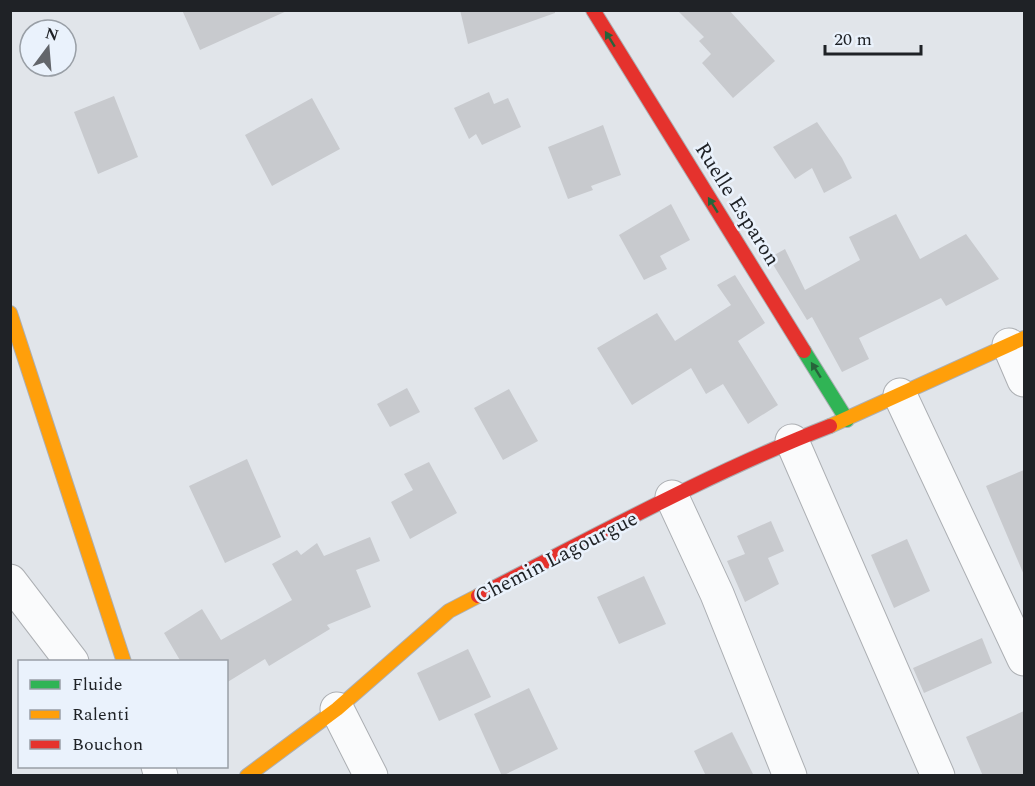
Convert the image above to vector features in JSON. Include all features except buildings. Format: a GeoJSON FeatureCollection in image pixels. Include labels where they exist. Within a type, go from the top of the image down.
{"type":"FeatureCollection","features":[{"type":"Feature","properties":{"kind":"street","name":"Ruelle Esparon"},"geometry":{"type":"LineString","coordinates":[[592,10],[847,420]]}},
{"type":"Feature","properties":{"kind":"street"},"geometry":{"type":"LineString","coordinates":[[10,313],[123,660]]}},
{"type":"Feature","properties":{"kind":"street","name":"Chemin Lagourgue"},"geometry":{"type":"LineString","coordinates":[[247,776],[337,709],[450,611],[672,497],[792,441],[847,420],[1017,342]]}},
{"type":"Feature","properties":{"kind":"street"},"geometry":{"type":"LineString","coordinates":[[1017,342],[1024,380]]}},
{"type":"Feature","properties":{"kind":"street"},"geometry":{"type":"LineString","coordinates":[[900,395],[1024,659]]}},
{"type":"Feature","properties":{"kind":"street"},"geometry":{"type":"LineString","coordinates":[[792,441],[938,776]]}},
{"type":"Feature","properties":{"kind":"street"},"geometry":{"type":"LineString","coordinates":[[672,497],[717,594],[790,776]]}},
{"type":"Feature","properties":{"kind":"street"},"geometry":{"type":"LineString","coordinates":[[10,581],[70,660]]}},
{"type":"Feature","properties":{"kind":"street"},"geometry":{"type":"LineString","coordinates":[[337,709],[371,776]]}},
{"type":"Feature","properties":{"kind":"traffic: fast"},"geometry":{"type":"LineString","coordinates":[[804,351],[847,420]]}},
{"type":"Feature","properties":{"kind":"traffic: slow"},"geometry":{"type":"LineString","coordinates":[[10,313],[123,660]]}},
{"type":"Feature","properties":{"kind":"traffic: slow"},"geometry":{"type":"LineString","coordinates":[[830,426],[1024,338]]}},
{"type":"Feature","properties":{"kind":"traffic: slow"},"geometry":{"type":"LineString","coordinates":[[247,776],[337,709],[449,611],[478,596]]}},
{"type":"Feature","properties":{"kind":"traffic: jam"},"geometry":{"type":"LineString","coordinates":[[593,10],[804,351]]}},
{"type":"Feature","properties":{"kind":"traffic: jam"},"geometry":{"type":"LineString","coordinates":[[478,596],[696,485],[830,426]]}}]}
